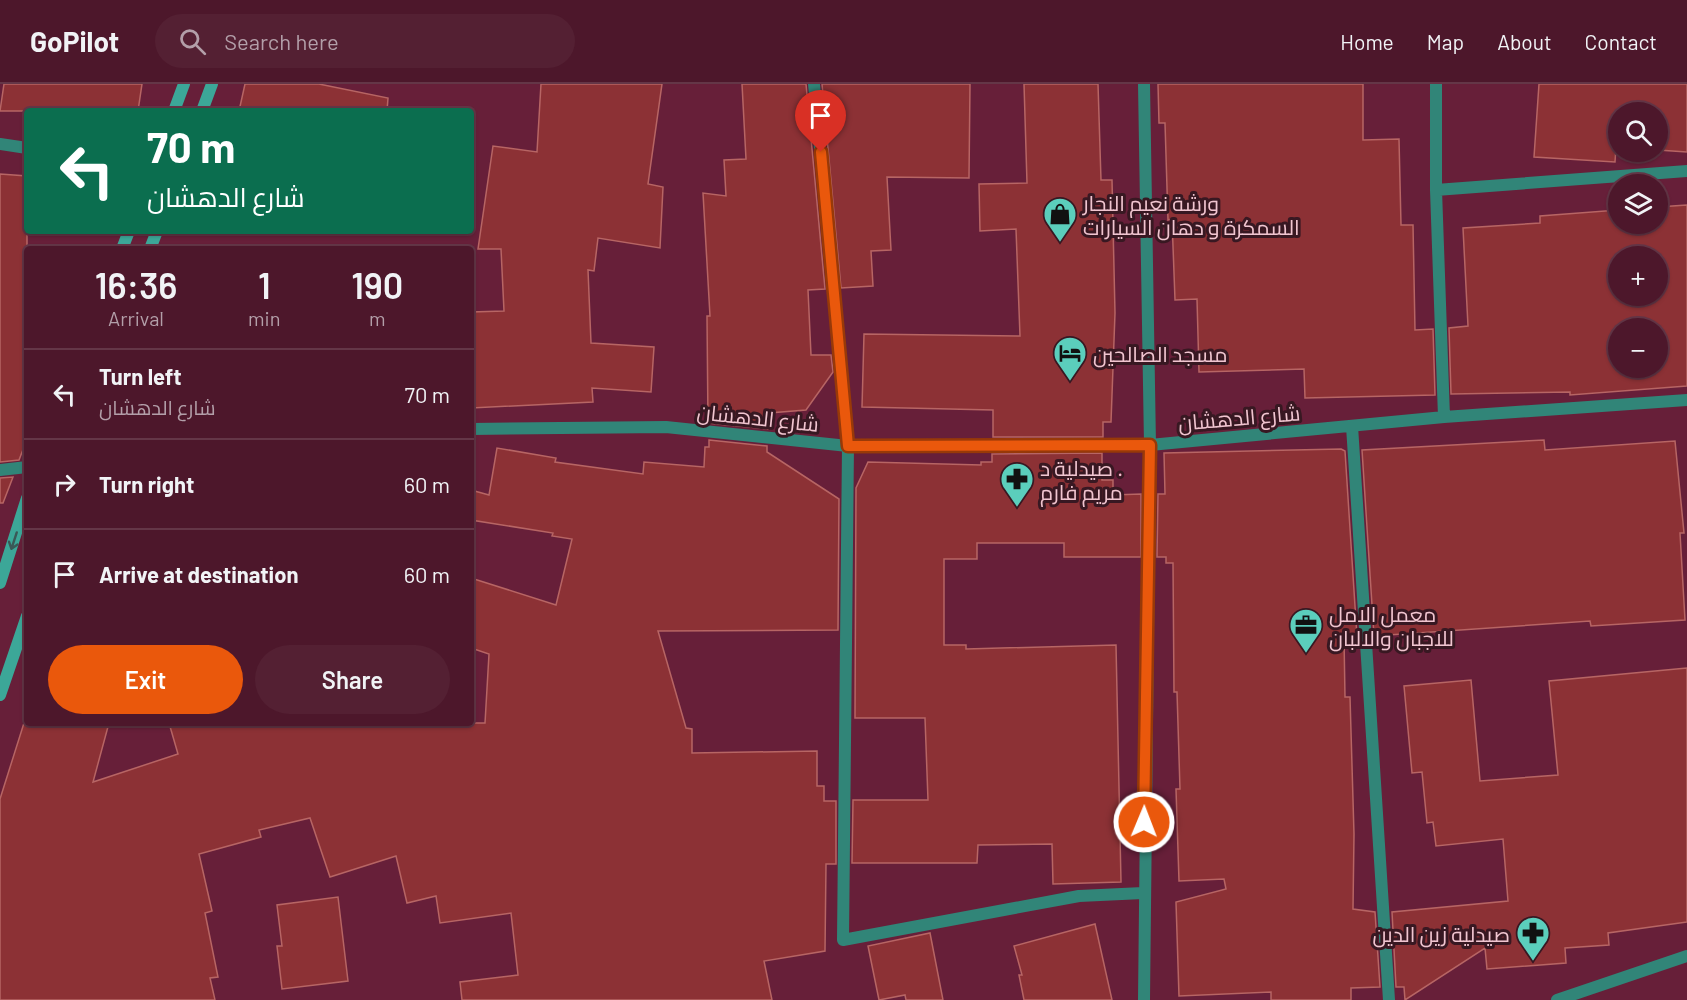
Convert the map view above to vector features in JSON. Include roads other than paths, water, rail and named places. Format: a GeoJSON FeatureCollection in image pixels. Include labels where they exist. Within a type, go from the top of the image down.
{"type":"FeatureCollection","features":[{"type":"Feature","properties":{"kind":"main road"},"geometry":{"type":"LineString","coordinates":[[175,108],[184,84]]}},
{"type":"Feature","properties":{"kind":"main road"},"geometry":{"type":"LineString","coordinates":[[203,108],[212,84]]}},
{"type":"Feature","properties":{"kind":"main road"},"geometry":{"type":"LineString","coordinates":[[0,583],[24,507]]}},
{"type":"Feature","properties":{"kind":"main road"},"geometry":{"type":"LineString","coordinates":[[0,695],[24,625]]}},
{"type":"Feature","properties":{"kind":"street"},"geometry":{"type":"LineString","coordinates":[[814,84],[848,446],[843,940],[1079,896],[1143,893]]}},
{"type":"Feature","properties":{"kind":"street"},"geometry":{"type":"LineString","coordinates":[[1144,84],[1150,445],[1143,893],[1144,1000]]}},
{"type":"Feature","properties":{"kind":"street"},"geometry":{"type":"LineString","coordinates":[[1436,84],[1436,190],[1444,417]]}},
{"type":"Feature","properties":{"kind":"street"},"geometry":{"type":"LineString","coordinates":[[0,144],[24,148]]}},
{"type":"Feature","properties":{"kind":"street"},"geometry":{"type":"LineString","coordinates":[[1436,190],[1687,171]]}},
{"type":"Feature","properties":{"kind":"street","name":"شارع الدهشان"},"geometry":{"type":"LineString","coordinates":[[474,429],[666,427],[848,446],[1150,445],[1444,417],[1687,400]]}},
{"type":"Feature","properties":{"kind":"street"},"geometry":{"type":"LineString","coordinates":[[1352,426],[1389,1000]]}},
{"type":"Feature","properties":{"kind":"street"},"geometry":{"type":"LineString","coordinates":[[0,470],[24,467]]}},
{"type":"Feature","properties":{"kind":"street"},"geometry":{"type":"LineString","coordinates":[[1557,1000],[1687,956]]}},
{"type":"Feature","properties":{"kind":"place","name":"ورشة نعيم النجار السمكرة و دهان السيارات"},"geometry":{"type":"Point","coordinates":[1060,243]}},
{"type":"Feature","properties":{"kind":"place","name":"مسجد الصالحين"},"geometry":{"type":"Point","coordinates":[1070,382]}},
{"type":"Feature","properties":{"kind":"place","name":"صيدلية د . مريم فارم"},"geometry":{"type":"Point","coordinates":[1017,508]}},
{"type":"Feature","properties":{"kind":"place","name":"معمل الامل للاجبان والالبان"},"geometry":{"type":"Point","coordinates":[1306,654]}},
{"type":"Feature","properties":{"kind":"place","name":"صيدلية زين الدين"},"geometry":{"type":"Point","coordinates":[1533,962]}}]}
